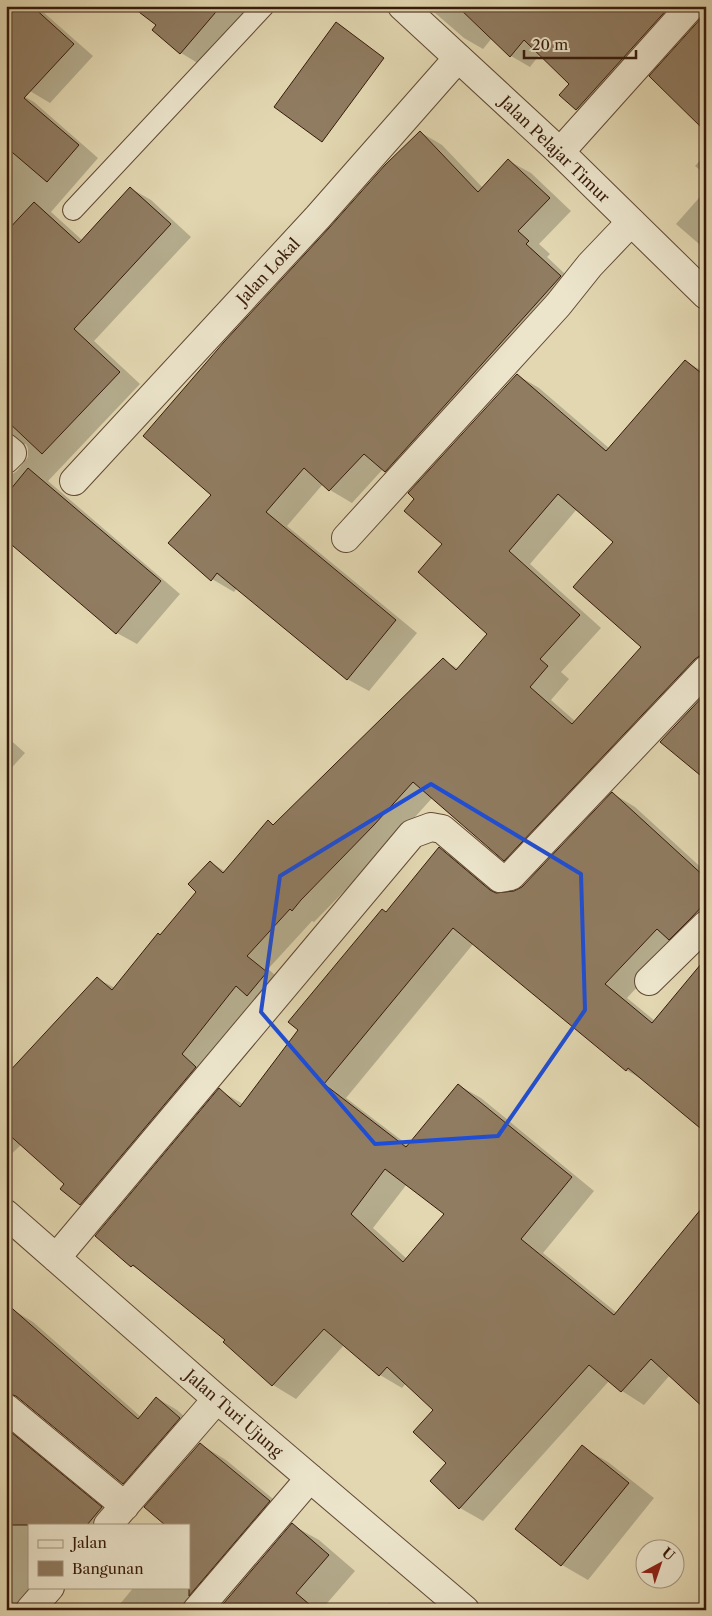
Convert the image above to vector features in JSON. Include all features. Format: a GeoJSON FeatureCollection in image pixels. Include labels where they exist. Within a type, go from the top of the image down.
{"type":"FeatureCollection","features":[{"type":"Feature","properties":{"kind":"street","name":"Jalan Pelajar Timur"},"geometry":{"type":"LineString","coordinates":[[402,6],[560,152],[706,295]]}},
{"type":"Feature","properties":{"kind":"street"},"geometry":{"type":"LineString","coordinates":[[560,152],[691,6]]}},
{"type":"Feature","properties":{"kind":"street","name":"Jalan Lokal"},"geometry":{"type":"LineString","coordinates":[[74,481],[318,217],[458,58]]}},
{"type":"Feature","properties":{"kind":"street"},"geometry":{"type":"LineString","coordinates":[[346,538],[558,305],[590,265],[631,222]]}},
{"type":"Feature","properties":{"kind":"street"},"geometry":{"type":"LineString","coordinates":[[56,1258],[412,834],[432,827],[442,829],[500,878],[511,876],[706,670]]}},
{"type":"Feature","properties":{"kind":"street"},"geometry":{"type":"LineString","coordinates":[[649,981],[706,925]]}},
{"type":"Feature","properties":{"kind":"street","name":"Jalan Turi Ujung"},"geometry":{"type":"LineString","coordinates":[[6,1214],[217,1399],[465,1610]]}},
{"type":"Feature","properties":{"kind":"street"},"geometry":{"type":"LineString","coordinates":[[6,1408],[116,1516],[217,1399]]}},
{"type":"Feature","properties":{"kind":"street"},"geometry":{"type":"LineString","coordinates":[[197,1610],[310,1478]]}},
{"type":"Feature","properties":{"kind":"street"},"geometry":{"type":"LineString","coordinates":[[30,1610],[49,1588]]}},
{"type":"Feature","properties":{"kind":"lane"},"geometry":{"type":"LineString","coordinates":[[73,210],[264,6]]}},
{"type":"Feature","properties":{"kind":"highlighted area"},"geometry":{"type":"Polygon","coordinates":[[[431,784],[581,874],[585,1010],[498,1136],[375,1144],[261,1012],[280,876],[431,784]]]}},
{"type":"Feature","properties":{"kind":"building"},"geometry":{"type":"Polygon","coordinates":[[[6,6],[32,6],[74,44],[24,98],[79,145],[47,182],[6,147],[6,6]]]}},
{"type":"Feature","properties":{"kind":"building"},"geometry":{"type":"Polygon","coordinates":[[[131,6],[221,6],[180,54],[152,30],[156,25],[131,6]]]}},
{"type":"Feature","properties":{"kind":"building"},"geometry":{"type":"Polygon","coordinates":[[[457,6],[670,6],[576,110],[559,95],[569,84],[524,40],[510,57],[457,6]]]}},
{"type":"Feature","properties":{"kind":"building"},"geometry":{"type":"Polygon","coordinates":[[[706,10],[706,132],[649,76],[703,16],[706,10]]]}},
{"type":"Feature","properties":{"kind":"building"},"geometry":{"type":"Polygon","coordinates":[[[336,22],[384,58],[322,142],[274,107],[336,22]]]}},
{"type":"Feature","properties":{"kind":"building"},"geometry":{"type":"Polygon","coordinates":[[[420,131],[478,192],[508,159],[550,198],[518,231],[529,241],[526,244],[561,276],[385,472],[364,454],[329,491],[304,468],[266,512],[396,620],[347,680],[217,573],[211,581],[168,543],[211,495],[143,436],[224,342],[385,165],[420,131]]]}},
{"type":"Feature","properties":{"kind":"building"},"geometry":{"type":"Polygon","coordinates":[[[130,187],[171,224],[74,329],[120,372],[42,454],[6,420],[6,232],[34,202],[79,243],[130,187]]]}},
{"type":"Feature","properties":{"kind":"building"},"geometry":{"type":"Polygon","coordinates":[[[685,360],[706,377],[706,655],[701,655],[695,659],[504,861],[413,782],[247,956],[267,972],[247,996],[236,986],[182,1054],[196,1067],[80,1205],[60,1189],[64,1184],[6,1132],[6,1075],[97,977],[112,990],[158,933],[160,935],[196,892],[188,884],[210,861],[223,873],[268,820],[273,825],[443,658],[456,670],[487,634],[418,572],[442,544],[404,511],[414,499],[408,493],[517,374],[606,451],[685,360]],[[558,494],[509,551],[580,615],[540,659],[548,666],[530,687],[572,724],[641,647],[573,587],[613,542],[558,494]]]}},
{"type":"Feature","properties":{"kind":"building"},"geometry":{"type":"Polygon","coordinates":[[[28,468],[161,581],[116,634],[6,540],[6,495],[28,468]]]}},
{"type":"Feature","properties":{"kind":"building"},"geometry":{"type":"Polygon","coordinates":[[[706,693],[706,780],[660,742],[706,693]]]}},
{"type":"Feature","properties":{"kind":"building"},"geometry":{"type":"Polygon","coordinates":[[[612,792],[706,878],[706,902],[691,918],[669,940],[657,929],[605,984],[652,1023],[706,958],[706,1133],[628,1068],[626,1071],[453,928],[324,1084],[406,1147],[458,1084],[572,1177],[521,1239],[614,1315],[706,1203],[706,1410],[651,1359],[621,1392],[589,1365],[459,1509],[430,1481],[446,1463],[413,1432],[433,1410],[387,1367],[379,1376],[324,1329],[272,1386],[223,1342],[225,1340],[133,1265],[131,1267],[95,1236],[219,1088],[240,1107],[298,1030],[288,1022],[382,909],[386,912],[439,847],[496,893],[514,891],[522,887],[612,792]],[[385,1169],[351,1214],[403,1262],[444,1214],[385,1169]]]}},
{"type":"Feature","properties":{"kind":"building"},"geometry":{"type":"Polygon","coordinates":[[[6,1303],[138,1419],[156,1397],[180,1418],[123,1484],[16,1396],[6,1393],[6,1303]]]}},
{"type":"Feature","properties":{"kind":"building"},"geometry":{"type":"Polygon","coordinates":[[[6,1428],[102,1507],[88,1524],[6,1525],[6,1428]]]}},
{"type":"Feature","properties":{"kind":"building"},"geometry":{"type":"Polygon","coordinates":[[[200,1443],[270,1501],[189,1596],[190,1524],[164,1524],[144,1507],[200,1443]]]}},
{"type":"Feature","properties":{"kind":"building"},"geometry":{"type":"Polygon","coordinates":[[[582,1445],[629,1483],[561,1566],[515,1529],[582,1445]]]}},
{"type":"Feature","properties":{"kind":"building"},"geometry":{"type":"Polygon","coordinates":[[[292,1523],[329,1555],[296,1593],[316,1610],[218,1610],[292,1523]]]}}]}
